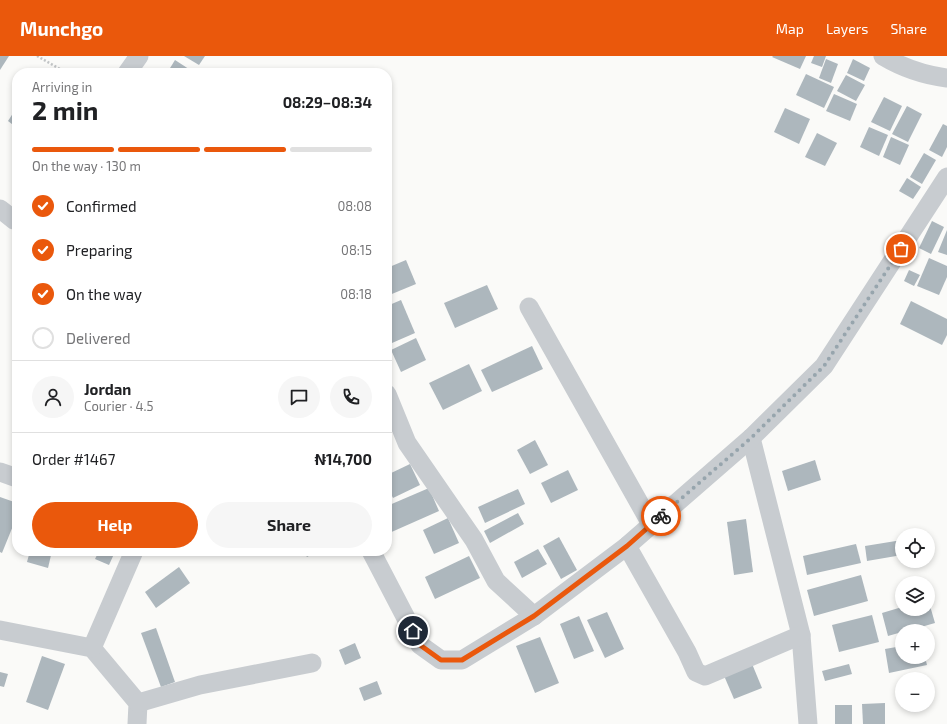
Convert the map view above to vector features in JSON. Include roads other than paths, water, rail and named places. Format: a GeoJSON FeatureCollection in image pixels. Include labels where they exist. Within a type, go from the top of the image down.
{"type":"FeatureCollection","features":[{"type":"Feature","properties":{"kind":"street"},"geometry":{"type":"LineString","coordinates":[[131,68],[139,56]]}},
{"type":"Feature","properties":{"kind":"street"},"geometry":{"type":"LineString","coordinates":[[883,56],[899,65],[923,73],[947,78]]}},
{"type":"Feature","properties":{"kind":"street"},"geometry":{"type":"LineString","coordinates":[[374,556],[420,645],[441,660],[462,660],[534,616],[627,546],[751,438],[824,366],[947,176]]}},
{"type":"Feature","properties":{"kind":"street"},"geometry":{"type":"LineString","coordinates":[[0,209],[12,218]]}},
{"type":"Feature","properties":{"kind":"street"},"geometry":{"type":"LineString","coordinates":[[529,307],[652,524]]}},
{"type":"Feature","properties":{"kind":"street"},"geometry":{"type":"LineString","coordinates":[[392,406],[407,444],[474,540],[496,581],[534,616]]}},
{"type":"Feature","properties":{"kind":"street"},"geometry":{"type":"LineString","coordinates":[[751,438],[801,635],[808,724]]}},
{"type":"Feature","properties":{"kind":"street"},"geometry":{"type":"LineString","coordinates":[[0,472],[12,476]]}},
{"type":"Feature","properties":{"kind":"street"},"geometry":{"type":"LineString","coordinates":[[627,546],[687,652],[696,672],[705,676],[801,635]]}},
{"type":"Feature","properties":{"kind":"street"},"geometry":{"type":"LineString","coordinates":[[92,648],[132,556]]}},
{"type":"Feature","properties":{"kind":"street"},"geometry":{"type":"LineString","coordinates":[[0,630],[92,648],[138,703],[137,724]]}},
{"type":"Feature","properties":{"kind":"street"},"geometry":{"type":"LineString","coordinates":[[138,703],[200,685],[312,663]]}}]}
